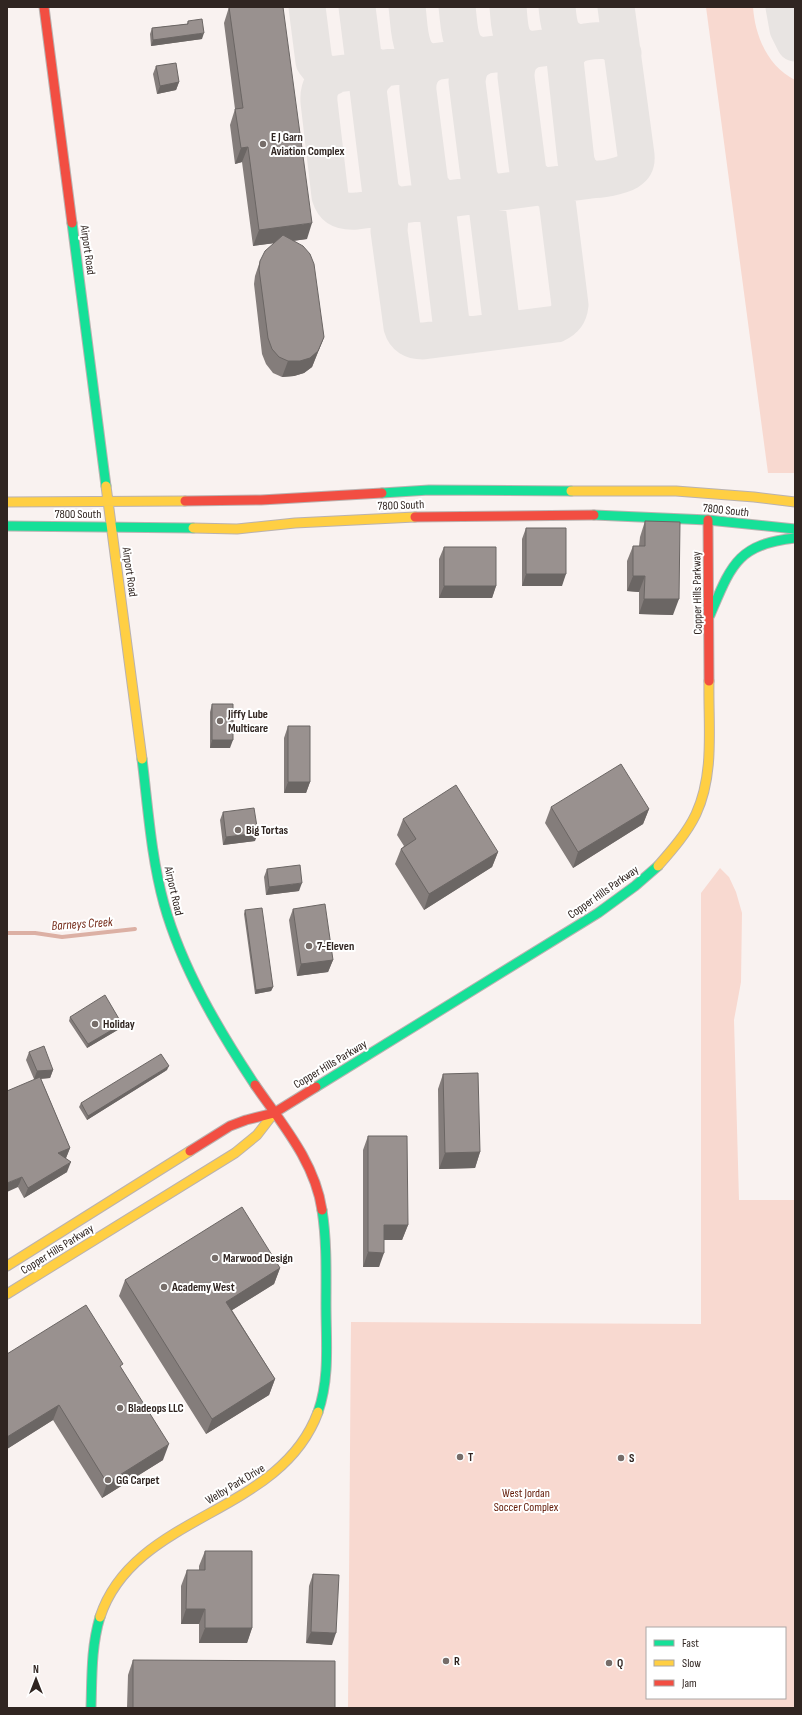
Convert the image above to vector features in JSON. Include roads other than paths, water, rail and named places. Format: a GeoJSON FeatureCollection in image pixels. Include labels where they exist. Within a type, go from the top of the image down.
{"type":"FeatureCollection","features":[{"type":"Feature","properties":{"kind":"main road","name":"Airport Road"},"geometry":{"type":"LineString","coordinates":[[44,7],[157,875],[166,912],[179,948],[197,987],[274,1113]]}},
{"type":"Feature","properties":{"kind":"main road","name":"7800 South"},"geometry":{"type":"LineString","coordinates":[[7,502],[261,500],[429,490],[676,491],[754,497],[795,502]]}},
{"type":"Feature","properties":{"kind":"main road"},"geometry":{"type":"LineString","coordinates":[[708,520],[715,511]]}},
{"type":"Feature","properties":{"kind":"main road","name":"7800 South"},"geometry":{"type":"LineString","coordinates":[[7,526],[112,526],[237,529],[368,518],[462,515],[614,515],[708,520],[795,530]]}},
{"type":"Feature","properties":{"kind":"main road","name":"Copper Hills Parkway"},"geometry":{"type":"LineString","coordinates":[[7,1266],[230,1126],[246,1120],[274,1113],[598,913],[630,891],[659,867],[674,849],[696,814],[705,788],[708,759],[709,723],[710,615],[708,520]]}},
{"type":"Feature","properties":{"kind":"main road"},"geometry":{"type":"LineString","coordinates":[[710,615],[730,570],[744,553],[767,541],[795,538]]}},
{"type":"Feature","properties":{"kind":"main road","name":"Copper Hills Parkway"},"geometry":{"type":"LineString","coordinates":[[7,1294],[235,1153],[257,1135],[274,1113]]}},
{"type":"Feature","properties":{"kind":"main road","name":"Welby Park Drive"},"geometry":{"type":"LineString","coordinates":[[91,1708],[92,1661],[95,1635],[109,1596],[122,1576],[142,1556],[159,1543],[254,1488],[277,1471],[295,1452],[308,1434],[320,1405],[324,1388],[326,1353],[326,1245],[322,1204],[316,1182],[308,1165],[296,1144],[274,1113]]}},
{"type":"Feature","properties":{"kind":"waterway","name":"Barneys Creek"},"geometry":{"type":"LineString","coordinates":[[7,933],[35,933],[62,937],[135,929]]}},
{"type":"Feature","properties":{"kind":"place","name":"E J Garn Aviation Complex"},"geometry":{"type":"Point","coordinates":[263,144]}},
{"type":"Feature","properties":{"kind":"place","name":"Jiffy Lube Multicare"},"geometry":{"type":"Point","coordinates":[220,721]}},
{"type":"Feature","properties":{"kind":"place","name":"Big Tortas"},"geometry":{"type":"Point","coordinates":[238,830]}},
{"type":"Feature","properties":{"kind":"place","name":"7-Eleven"},"geometry":{"type":"Point","coordinates":[309,946]}},
{"type":"Feature","properties":{"kind":"place","name":"Holiday"},"geometry":{"type":"Point","coordinates":[95,1024]}},
{"type":"Feature","properties":{"kind":"place","name":"Marwood Design"},"geometry":{"type":"Point","coordinates":[215,1258]}},
{"type":"Feature","properties":{"kind":"place","name":"Academy West"},"geometry":{"type":"Point","coordinates":[164,1287]}},
{"type":"Feature","properties":{"kind":"place","name":"Bladeops LLC"},"geometry":{"type":"Point","coordinates":[120,1408]}},
{"type":"Feature","properties":{"kind":"place","name":"T"},"geometry":{"type":"Point","coordinates":[460,1457]}},
{"type":"Feature","properties":{"kind":"place","name":"S"},"geometry":{"type":"Point","coordinates":[621,1458]}},
{"type":"Feature","properties":{"kind":"place","name":"GG Carpet"},"geometry":{"type":"Point","coordinates":[108,1480]}},
{"type":"Feature","properties":{"kind":"place","name":"R"},"geometry":{"type":"Point","coordinates":[446,1661]}},
{"type":"Feature","properties":{"kind":"place","name":"Q"},"geometry":{"type":"Point","coordinates":[609,1663]}},
{"type":"Feature","properties":{"kind":"park label","name":"West Jordan Soccer Complex"},"geometry":{"type":"Point","coordinates":[526,1500]}}]}
